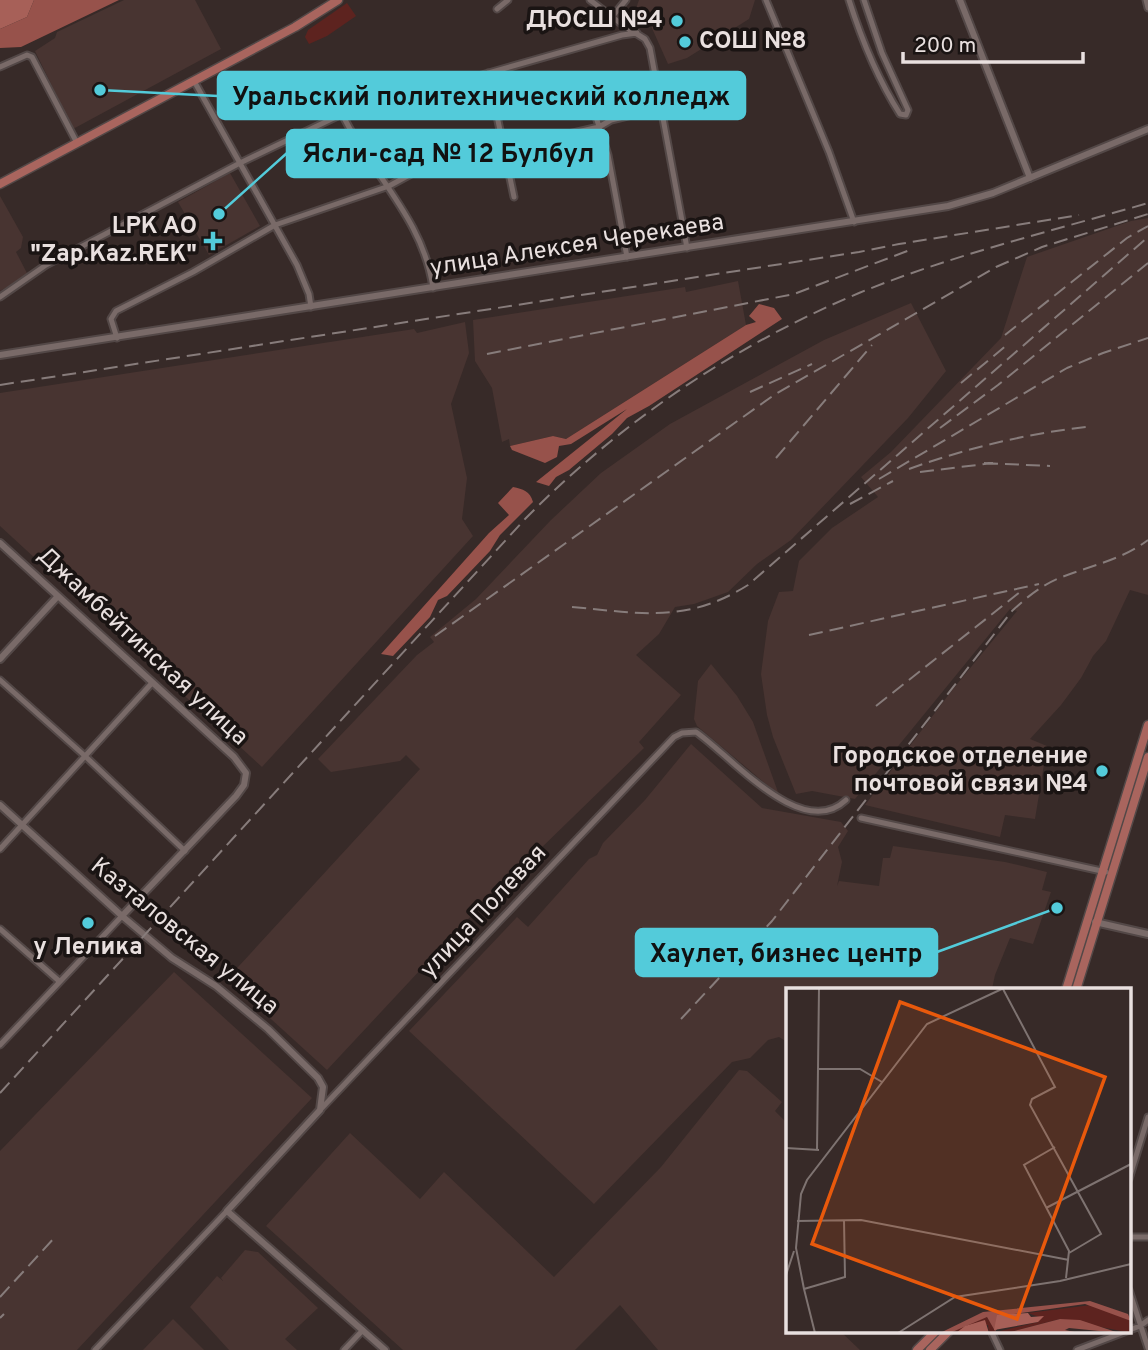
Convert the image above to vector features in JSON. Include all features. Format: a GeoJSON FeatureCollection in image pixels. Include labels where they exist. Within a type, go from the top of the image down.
{"type":"FeatureCollection","features":[{"type":"Feature","properties":{"kind":"main road"},"geometry":{"type":"LineString","coordinates":[[0,184],[295,27],[338,0]]}},
{"type":"Feature","properties":{"kind":"main road"},"geometry":{"type":"LineString","coordinates":[[1108,872],[1148,725]]}},
{"type":"Feature","properties":{"kind":"main road"},"geometry":{"type":"LineString","coordinates":[[1066,988],[1092,922],[1148,757]]}},
{"type":"Feature","properties":{"kind":"main road"},"geometry":{"type":"LineString","coordinates":[[1076,988],[1092,922]]}},
{"type":"Feature","properties":{"kind":"main road"},"geometry":{"type":"LineString","coordinates":[[917,1350],[935,1332]]}},
{"type":"Feature","properties":{"kind":"main road"},"geometry":{"type":"LineString","coordinates":[[930,1350],[949,1332]]}},
{"type":"Feature","properties":{"kind":"street"},"geometry":{"type":"LineString","coordinates":[[497,9],[508,0]]}},
{"type":"Feature","properties":{"kind":"street"},"geometry":{"type":"LineString","coordinates":[[590,0],[645,39],[650,48],[687,248]]}},
{"type":"Feature","properties":{"kind":"street"},"geometry":{"type":"LineString","coordinates":[[612,17],[626,0]]}},
{"type":"Feature","properties":{"kind":"street"},"geometry":{"type":"LineString","coordinates":[[766,0],[854,222]]}},
{"type":"Feature","properties":{"kind":"street"},"geometry":{"type":"LineString","coordinates":[[849,0],[875,71],[900,114],[906,115],[908,110],[882,53],[864,0]]}},
{"type":"Feature","properties":{"kind":"street"},"geometry":{"type":"LineString","coordinates":[[960,0],[1030,178]]}},
{"type":"Feature","properties":{"kind":"street"},"geometry":{"type":"LineString","coordinates":[[1146,0],[1148,8]]}},
{"type":"Feature","properties":{"kind":"street"},"geometry":{"type":"LineString","coordinates":[[0,297],[46,265],[240,163],[342,114],[426,87],[637,33]]}},
{"type":"Feature","properties":{"kind":"street"},"geometry":{"type":"LineString","coordinates":[[0,67],[27,55],[32,57],[77,144]]}},
{"type":"Feature","properties":{"kind":"street"},"geometry":{"type":"LineString","coordinates":[[488,73],[514,197]]}},
{"type":"Feature","properties":{"kind":"street"},"geometry":{"type":"LineString","coordinates":[[194,81],[298,265],[311,307]]}},
{"type":"Feature","properties":{"kind":"street"},"geometry":{"type":"LineString","coordinates":[[336,100],[374,168],[389,186],[408,219],[423,251],[433,288]]}},
{"type":"Feature","properties":{"kind":"street"},"geometry":{"type":"LineString","coordinates":[[591,101],[608,155],[627,257]]}},
{"type":"Feature","properties":{"kind":"street"},"geometry":{"type":"LineString","coordinates":[[117,338],[111,319],[116,311],[193,272],[275,225],[389,186],[424,167],[599,127],[611,120],[661,107]]}},
{"type":"Feature","properties":{"kind":"street","name":"улица Алексея Черекаева"},"geometry":{"type":"LineString","coordinates":[[0,355],[948,206],[1030,178],[1148,129]]}},
{"type":"Feature","properties":{"kind":"street","name":"Джамбейтинская улица"},"geometry":{"type":"LineString","coordinates":[[0,543],[241,764],[246,774],[244,785],[185,851]]}},
{"type":"Feature","properties":{"kind":"street"},"geometry":{"type":"LineString","coordinates":[[0,659],[58,596]]}},
{"type":"Feature","properties":{"kind":"street"},"geometry":{"type":"LineString","coordinates":[[0,680],[185,851],[0,1045]]}},
{"type":"Feature","properties":{"kind":"street"},"geometry":{"type":"LineString","coordinates":[[0,849],[152,683]]}},
{"type":"Feature","properties":{"kind":"street","name":"улица Полевая"},"geometry":{"type":"LineString","coordinates":[[320,1110],[674,737],[682,733],[696,732],[775,798],[793,805],[823,812],[838,808],[846,800]]}},
{"type":"Feature","properties":{"kind":"street","name":"Казталовская улица"},"geometry":{"type":"LineString","coordinates":[[0,805],[122,916],[172,958],[216,986],[302,1061],[323,1087],[320,1110]]}},
{"type":"Feature","properties":{"kind":"street"},"geometry":{"type":"LineString","coordinates":[[861,818],[1108,872]]}},
{"type":"Feature","properties":{"kind":"street"},"geometry":{"type":"LineString","coordinates":[[1092,922],[1148,934]]}},
{"type":"Feature","properties":{"kind":"street"},"geometry":{"type":"LineString","coordinates":[[0,929],[59,981]]}},
{"type":"Feature","properties":{"kind":"street"},"geometry":{"type":"LineString","coordinates":[[95,1350],[320,1110]]}},
{"type":"Feature","properties":{"kind":"street"},"geometry":{"type":"LineString","coordinates":[[1130,1176],[1148,1117]]}},
{"type":"Feature","properties":{"kind":"street"},"geometry":{"type":"LineString","coordinates":[[228,1211],[385,1350]]}},
{"type":"Feature","properties":{"kind":"street"},"geometry":{"type":"LineString","coordinates":[[1130,1237],[1148,1237]]}},
{"type":"Feature","properties":{"kind":"street"},"geometry":{"type":"LineString","coordinates":[[1130,1293],[1148,1348]]}},
{"type":"Feature","properties":{"kind":"street"},"geometry":{"type":"LineString","coordinates":[[1130,1330],[1148,1320]]}},
{"type":"Feature","properties":{"kind":"street"},"geometry":{"type":"LineString","coordinates":[[344,1350],[363,1330]]}},
{"type":"Feature","properties":{"kind":"street"},"geometry":{"type":"LineString","coordinates":[[991,1332],[1000,1350]]}},
{"type":"Feature","properties":{"kind":"street"},"geometry":{"type":"LineString","coordinates":[[1077,1350],[1124,1332]]}},
{"type":"Feature","properties":{"kind":"shaded area"},"geometry":{"type":"Polygon","coordinates":[[[0,0],[34,0],[27,17],[0,29],[0,0]]]}},
{"type":"Feature","properties":{"kind":"shaded area"},"geometry":{"type":"Polygon","coordinates":[[[34,0],[119,0],[21,47],[0,48],[0,29],[27,17],[34,0]]]}},
{"type":"Feature","properties":{"kind":"shaded area"},"geometry":{"type":"Polygon","coordinates":[[[124,0],[195,0],[221,49],[73,129],[35,51],[55,38],[57,32],[124,0]]]}},
{"type":"Feature","properties":{"kind":"shaded area","name":"СОШ №8"},"geometry":{"type":"Polygon","coordinates":[[[639,0],[755,0],[749,19],[687,58],[668,64],[651,26],[634,14],[639,0]]]}},
{"type":"Feature","properties":{"kind":"shaded area"},"geometry":{"type":"Polygon","coordinates":[[[347,3],[356,16],[327,36],[309,44],[305,37],[308,30],[347,3]]]}},
{"type":"Feature","properties":{"kind":"shaded area"},"geometry":{"type":"Polygon","coordinates":[[[230,173],[260,226],[209,255],[178,202],[230,173]]]}},
{"type":"Feature","properties":{"kind":"shaded area"},"geometry":{"type":"Polygon","coordinates":[[[0,196],[23,237],[21,248],[16,252],[28,275],[0,291],[0,196]]]}},
{"type":"Feature","properties":{"kind":"shaded area"},"geometry":{"type":"Polygon","coordinates":[[[1148,218],[1148,595],[1130,590],[1106,641],[1061,705],[1030,739],[1047,746],[1035,819],[1005,815],[1000,837],[865,805],[953,689],[1017,611],[1010,609],[855,799],[812,791],[796,794],[773,737],[761,674],[768,621],[779,592],[793,591],[799,561],[832,528],[878,497],[861,477],[891,452],[1001,338],[1027,257],[1131,221],[1148,218]]]}},
{"type":"Feature","properties":{"kind":"shaded area"},"geometry":{"type":"Polygon","coordinates":[[[738,281],[746,325],[566,439],[553,436],[510,446],[509,439],[502,442],[492,388],[475,361],[473,320],[685,287],[686,292],[738,281]]]}},
{"type":"Feature","properties":{"kind":"shaded area"},"geometry":{"type":"Polygon","coordinates":[[[911,303],[946,371],[908,418],[791,540],[757,564],[728,592],[694,604],[675,607],[659,634],[636,655],[681,695],[639,742],[644,748],[464,923],[327,1070],[227,979],[420,769],[406,755],[400,761],[331,772],[318,759],[417,655],[434,642],[430,637],[476,599],[551,520],[601,473],[670,424],[824,340],[911,303]]]}},
{"type":"Feature","properties":{"kind":"shaded area"},"geometry":{"type":"Polygon","coordinates":[[[759,304],[774,308],[782,319],[627,418],[612,434],[569,470],[556,477],[549,486],[536,482],[627,409],[571,444],[559,446],[557,457],[545,463],[512,450],[510,446],[553,436],[566,439],[746,325],[756,322],[749,316],[759,304]]]}},
{"type":"Feature","properties":{"kind":"shaded area"},"geometry":{"type":"Polygon","coordinates":[[[465,322],[469,353],[451,404],[467,478],[462,519],[473,536],[262,767],[0,526],[0,393],[414,329],[417,333],[465,322]]]}},
{"type":"Feature","properties":{"kind":"shaded area"},"geometry":{"type":"Polygon","coordinates":[[[513,487],[526,491],[533,502],[447,596],[438,600],[430,617],[393,656],[381,654],[489,533],[509,515],[498,503],[513,487]]]}},
{"type":"Feature","properties":{"kind":"shaded area"},"geometry":{"type":"Polygon","coordinates":[[[711,664],[737,696],[753,722],[779,795],[697,726],[694,719],[698,681],[711,664]]]}},
{"type":"Feature","properties":{"kind":"shaded area"},"geometry":{"type":"Polygon","coordinates":[[[691,744],[762,808],[841,822],[848,831],[838,847],[842,862],[837,886],[839,881],[879,886],[883,858],[890,858],[893,846],[1005,862],[1047,872],[1042,890],[1051,892],[1033,944],[1010,938],[992,988],[786,988],[786,1041],[779,1037],[768,1040],[750,1058],[732,1062],[594,1204],[409,1031],[517,917],[528,927],[645,800],[691,744]]]}},
{"type":"Feature","properties":{"kind":"shaded area"},"geometry":{"type":"Polygon","coordinates":[[[174,972],[312,1098],[77,1350],[0,1350],[0,1151],[174,972]]]}},
{"type":"Feature","properties":{"kind":"shaded area"},"geometry":{"type":"Polygon","coordinates":[[[739,1070],[747,1071],[782,1102],[775,1111],[786,1122],[786,1332],[841,1332],[860,1350],[658,1350],[620,1305],[575,1350],[403,1350],[266,1226],[350,1133],[420,1199],[444,1172],[554,1277],[661,1167],[739,1070]]]}},
{"type":"Feature","properties":{"kind":"shaded area"},"geometry":{"type":"Polygon","coordinates":[[[245,1250],[258,1252],[318,1308],[285,1339],[297,1350],[229,1350],[190,1307],[217,1276],[223,1281],[221,1278],[245,1250]]]}},
{"type":"Feature","properties":{"kind":"shaded area"},"geometry":{"type":"Polygon","coordinates":[[[173,1319],[204,1350],[143,1350],[173,1319]]]}},
{"type":"Feature","properties":{"kind":"railway"},"geometry":{"type":"LineString","coordinates":[[0,1093],[526,518],[601,449],[640,418],[681,389],[767,337],[859,293],[966,255],[1148,203]]}},
{"type":"Feature","properties":{"kind":"railway"},"geometry":{"type":"LineString","coordinates":[[435,636],[774,395],[996,267],[1042,247],[1148,214]]}},
{"type":"Feature","properties":{"kind":"railway"},"geometry":{"type":"LineString","coordinates":[[0,385],[859,252],[1079,215]]}},
{"type":"Feature","properties":{"kind":"railway"},"geometry":{"type":"LineString","coordinates":[[1005,335],[1127,238],[1148,226]]}},
{"type":"Feature","properties":{"kind":"railway"},"geometry":{"type":"LineString","coordinates":[[572,607],[641,613],[683,611],[704,606],[748,585],[1148,237]]}},
{"type":"Feature","properties":{"kind":"railway"},"geometry":{"type":"LineString","coordinates":[[487,354],[794,294],[910,250]]}},
{"type":"Feature","properties":{"kind":"railway"},"geometry":{"type":"LineString","coordinates":[[940,428],[998,385],[1148,263]]}},
{"type":"Feature","properties":{"kind":"railway"},"geometry":{"type":"LineString","coordinates":[[879,479],[1067,368],[1148,338]]}},
{"type":"Feature","properties":{"kind":"railway"},"geometry":{"type":"LineString","coordinates":[[776,458],[872,345]]}},
{"type":"Feature","properties":{"kind":"railway"},"geometry":{"type":"LineString","coordinates":[[961,383],[1007,345]]}},
{"type":"Feature","properties":{"kind":"railway"},"geometry":{"type":"LineString","coordinates":[[750,392],[812,364]]}},
{"type":"Feature","properties":{"kind":"railway"},"geometry":{"type":"LineString","coordinates":[[909,469],[996,443],[1086,427]]}},
{"type":"Feature","properties":{"kind":"railway"},"geometry":{"type":"LineString","coordinates":[[984,463],[1050,466]]}},
{"type":"Feature","properties":{"kind":"railway"},"geometry":{"type":"LineString","coordinates":[[920,472],[993,463]]}},
{"type":"Feature","properties":{"kind":"railway"},"geometry":{"type":"LineString","coordinates":[[850,504],[893,481]]}},
{"type":"Feature","properties":{"kind":"railway"},"geometry":{"type":"LineString","coordinates":[[681,1019],[772,921],[1012,611],[1050,582],[1115,558],[1148,540]]}},
{"type":"Feature","properties":{"kind":"railway"},"geometry":{"type":"LineString","coordinates":[[809,635],[1039,584]]}},
{"type":"Feature","properties":{"kind":"railway"},"geometry":{"type":"LineString","coordinates":[[876,706],[1020,592]]}},
{"type":"Feature","properties":{"kind":"railway"},"geometry":{"type":"LineString","coordinates":[[0,1297],[56,1236]]}},
{"type":"Feature","properties":{"kind":"railway"},"geometry":{"type":"LineString","coordinates":[[0,1318],[4,1314]]}},
{"type":"Feature","properties":{"kind":"place","name":"ДЮСШ №4"},"geometry":{"type":"Point","coordinates":[677,21]}},
{"type":"Feature","properties":{"kind":"place","name":"СОШ №8"},"geometry":{"type":"Point","coordinates":[685,42]}},
{"type":"Feature","properties":{"kind":"place","name":"Уральский политехнический колледж"},"geometry":{"type":"Point","coordinates":[100,90]}},
{"type":"Feature","properties":{"kind":"place","name":"Ясли-сад № 12 Булбул"},"geometry":{"type":"Point","coordinates":[219,214]}},
{"type":"Feature","properties":{"kind":"place","name":"LPK AO \"Zap.Kaz.REK\""},"geometry":{"type":"Point","coordinates":[213,241]}},
{"type":"Feature","properties":{"kind":"place","name":"Городское отделение почтовой связи №4"},"geometry":{"type":"Point","coordinates":[1102,771]}},
{"type":"Feature","properties":{"kind":"place","name":"Хаулет, бизнес центр"},"geometry":{"type":"Point","coordinates":[1057,908]}},
{"type":"Feature","properties":{"kind":"place","name":"у Лелика"},"geometry":{"type":"Point","coordinates":[88,923]}}]}
